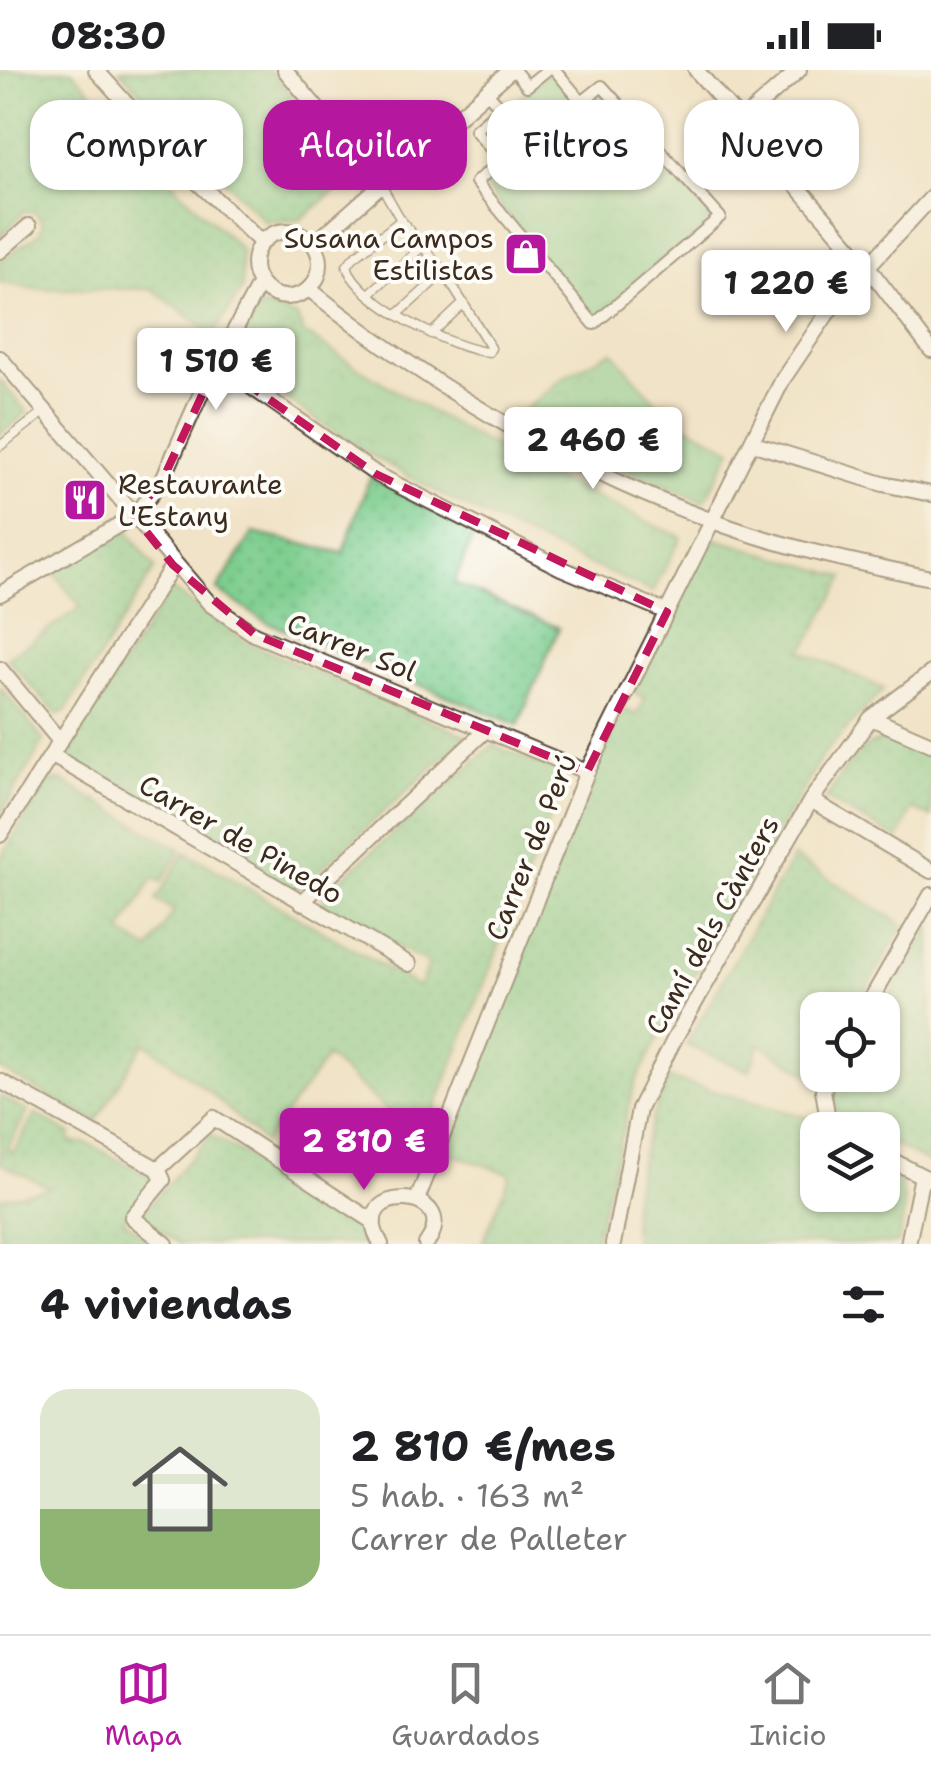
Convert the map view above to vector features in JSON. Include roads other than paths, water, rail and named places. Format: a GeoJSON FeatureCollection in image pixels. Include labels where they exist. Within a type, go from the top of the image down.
{"type":"FeatureCollection","features":[{"type":"Feature","properties":{"kind":"street"},"geometry":{"type":"LineString","coordinates":[[96,70],[139,122],[262,243]]}},
{"type":"Feature","properties":{"kind":"street"},"geometry":{"type":"LineString","coordinates":[[285,70],[310,100]]}},
{"type":"Feature","properties":{"kind":"street"},"geometry":{"type":"LineString","coordinates":[[467,103],[490,81],[512,70],[527,86],[547,70]]}},
{"type":"Feature","properties":{"kind":"street"},"geometry":{"type":"LineString","coordinates":[[490,81],[501,108],[475,130],[501,161],[476,182],[594,324],[720,216],[602,86],[582,102],[555,70]]}},
{"type":"Feature","properties":{"kind":"street"},"geometry":{"type":"LineString","coordinates":[[696,70],[721,100]]}},
{"type":"Feature","properties":{"kind":"street"},"geometry":{"type":"LineString","coordinates":[[765,100],[799,70]]}},
{"type":"Feature","properties":{"kind":"street"},"geometry":{"type":"LineString","coordinates":[[314,244],[373,190]]}},
{"type":"Feature","properties":{"kind":"street"},"geometry":{"type":"LineString","coordinates":[[800,190],[867,266],[931,350]]}},
{"type":"Feature","properties":{"kind":"street","name":"Carrer de Perú"},"geometry":{"type":"LineString","coordinates":[[417,1200],[587,772],[782,379],[835,302],[931,198]]}},
{"type":"Feature","properties":{"kind":"street"},"geometry":{"type":"LineString","coordinates":[[0,251],[28,226]]}},
{"type":"Feature","properties":{"kind":"street"},"geometry":{"type":"LineString","coordinates":[[288,230],[314,244],[320,270],[309,290],[291,297],[274,295],[260,283],[254,263],[262,243],[276,232],[288,230]]}},
{"type":"Feature","properties":{"kind":"street"},"geometry":{"type":"LineString","coordinates":[[0,594],[134,516],[163,479],[217,363],[260,283]]}},
{"type":"Feature","properties":{"kind":"street"},"geometry":{"type":"LineString","coordinates":[[309,290],[389,353],[490,415],[712,521],[844,560],[931,578]]}},
{"type":"Feature","properties":{"kind":"street","name":"Carrer Sol"},"geometry":{"type":"LineString","coordinates":[[0,358],[210,604],[254,634],[587,772]]}},
{"type":"Feature","properties":{"kind":"street"},"geometry":{"type":"LineString","coordinates":[[217,363],[376,474],[562,568],[667,612]]}},
{"type":"Feature","properties":{"kind":"street"},"geometry":{"type":"LineString","coordinates":[[751,443],[883,484],[931,494]]}},
{"type":"Feature","properties":{"kind":"street"},"geometry":{"type":"LineString","coordinates":[[0,835],[173,565]]}},
{"type":"Feature","properties":{"kind":"street"},"geometry":{"type":"LineString","coordinates":[[0,669],[59,740]]}},
{"type":"Feature","properties":{"kind":"street","name":"Camí dels Cànters"},"geometry":{"type":"LineString","coordinates":[[613,1244],[640,1109],[811,800],[871,718],[931,673]]}},
{"type":"Feature","properties":{"kind":"street"},"geometry":{"type":"LineString","coordinates":[[871,718],[931,744]]}},
{"type":"Feature","properties":{"kind":"street"},"geometry":{"type":"LineString","coordinates":[[301,903],[487,729]]}},
{"type":"Feature","properties":{"kind":"street","name":"Carrer de Pinedo"},"geometry":{"type":"LineString","coordinates":[[51,755],[408,964]]}},
{"type":"Feature","properties":{"kind":"street"},"geometry":{"type":"LineString","coordinates":[[811,800],[931,871]]}},
{"type":"Feature","properties":{"kind":"street"},"geometry":{"type":"LineString","coordinates":[[875,992],[931,895]]}},
{"type":"Feature","properties":{"kind":"street"},"geometry":{"type":"LineString","coordinates":[[0,1081],[158,1169],[163,1180],[132,1218],[166,1244]]}},
{"type":"Feature","properties":{"kind":"street"},"geometry":{"type":"LineString","coordinates":[[158,1169],[214,1118],[374,1222],[381,1244]]}},
{"type":"Feature","properties":{"kind":"street"},"geometry":{"type":"LineString","coordinates":[[900,1164],[927,1178],[908,1244]]}},
{"type":"Feature","properties":{"kind":"street"},"geometry":{"type":"LineString","coordinates":[[374,1222],[390,1200],[417,1200],[430,1214],[428,1241],[447,1244]]}},
{"type":"Feature","properties":{"kind":"lane"},"geometry":{"type":"LineString","coordinates":[[384,190],[401,220],[444,272],[492,348],[489,352],[431,334],[369,294],[346,266],[401,220]]}},
{"type":"Feature","properties":{"kind":"lane"},"geometry":{"type":"LineString","coordinates":[[369,294],[423,246]]}},
{"type":"Feature","properties":{"kind":"lane"},"geometry":{"type":"LineString","coordinates":[[398,314],[444,272]]}},
{"type":"Feature","properties":{"kind":"lane"},"geometry":{"type":"LineString","coordinates":[[431,334],[464,303]]}},
{"type":"Feature","properties":{"kind":"lane"},"geometry":{"type":"LineString","coordinates":[[0,446],[45,411]]}},
{"type":"Feature","properties":{"kind":"place","name":"Susana Campos Estilistas"},"geometry":{"type":"Point","coordinates":[526,254]}},
{"type":"Feature","properties":{"kind":"place","name":"Restaurante L'Estany"},"geometry":{"type":"Point","coordinates":[85,500]}}]}
